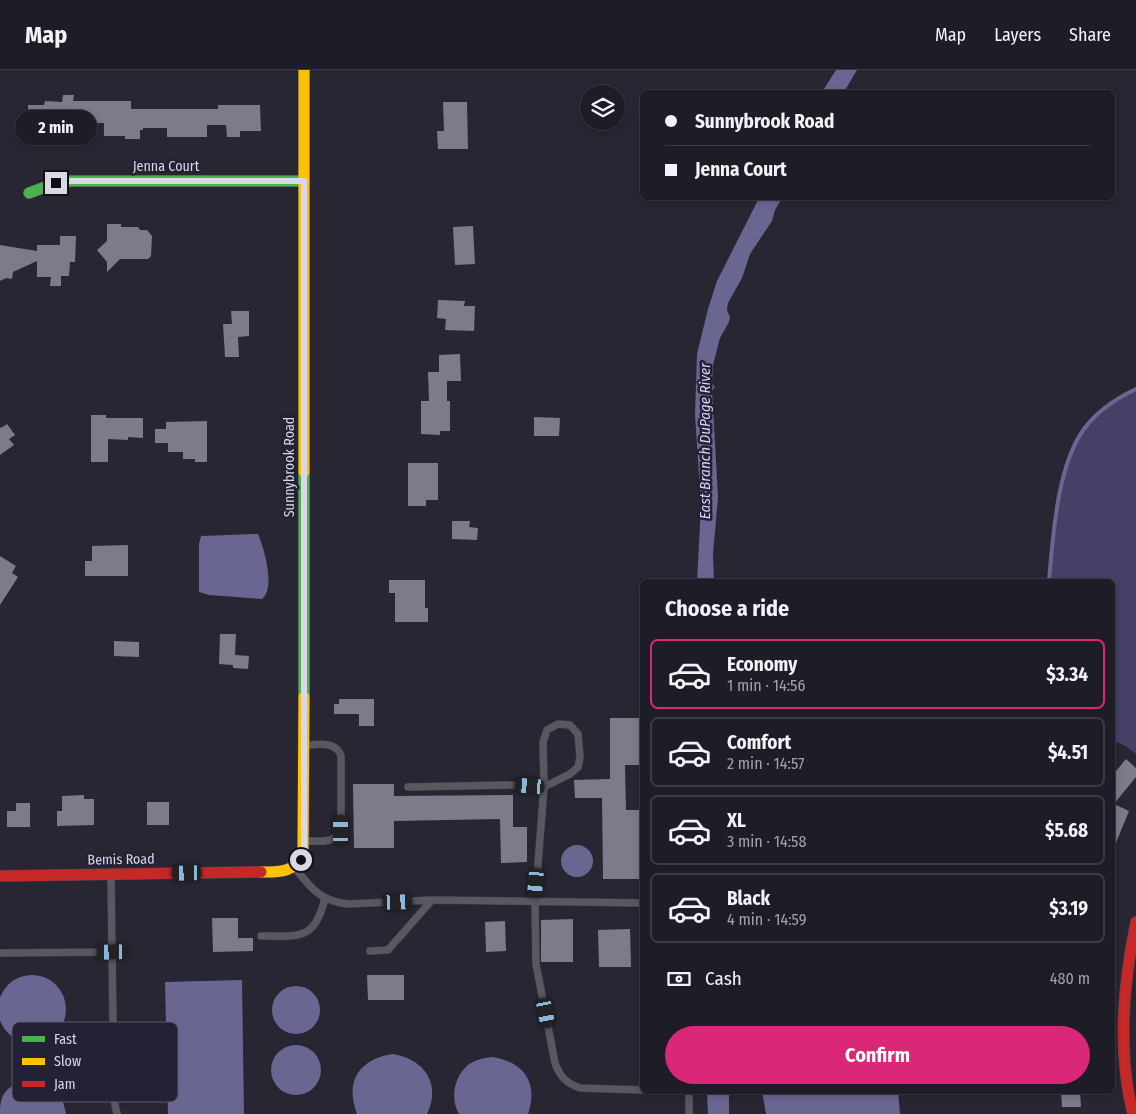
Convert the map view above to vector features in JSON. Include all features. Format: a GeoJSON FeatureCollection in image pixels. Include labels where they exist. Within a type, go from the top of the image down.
{"type":"FeatureCollection","features":[{"type":"Feature","properties":{"kind":"street","name":"Sunnybrook Road"},"geometry":{"type":"LineString","coordinates":[[297,865],[303,855],[304,841],[304,70]]}},
{"type":"Feature","properties":{"kind":"street","name":"Jenna Court"},"geometry":{"type":"LineString","coordinates":[[29,193],[56,183],[71,181],[304,181]]}},
{"type":"Feature","properties":{"kind":"street","name":"Bemis Road"},"geometry":{"type":"LineString","coordinates":[[0,876],[281,872],[297,865]]}},
{"type":"Feature","properties":{"kind":"street"},"geometry":{"type":"LineString","coordinates":[[1133,1114],[1127,1087],[1123,1020],[1128,957],[1136,922]]}},
{"type":"Feature","properties":{"kind":"lane"},"geometry":{"type":"LineString","coordinates":[[408,787],[544,787],[570,774],[578,767],[580,740],[575,729],[570,725],[558,724],[552,726],[544,736],[544,787],[535,902],[536,964],[558,1072],[563,1080],[580,1088],[640,1090]]}},
{"type":"Feature","properties":{"kind":"lane"},"geometry":{"type":"LineString","coordinates":[[304,745],[330,744],[340,752],[341,830],[334,839],[304,841]]}},
{"type":"Feature","properties":{"kind":"lane"},"geometry":{"type":"LineString","coordinates":[[297,865],[315,892],[336,902],[348,904],[432,900],[640,904]]}},
{"type":"Feature","properties":{"kind":"lane"},"geometry":{"type":"LineString","coordinates":[[111,874],[113,1022]]}},
{"type":"Feature","properties":{"kind":"lane"},"geometry":{"type":"LineString","coordinates":[[261,936],[294,936],[310,930],[321,915],[325,898]]}},
{"type":"Feature","properties":{"kind":"lane"},"geometry":{"type":"LineString","coordinates":[[370,951],[388,950],[432,900]]}},
{"type":"Feature","properties":{"kind":"lane"},"geometry":{"type":"LineString","coordinates":[[0,953],[112,952]]}},
{"type":"Feature","properties":{"kind":"lane"},"geometry":{"type":"LineString","coordinates":[[689,1094],[690,1114]]}},
{"type":"Feature","properties":{"kind":"shaded area"},"geometry":{"type":"Polygon","coordinates":[[[1136,389],[1136,754],[1115,741],[1115,579],[1049,579],[1052,543],[1062,481],[1075,444],[1095,416],[1136,389]]]}},
{"type":"Feature","properties":{"kind":"water"},"geometry":{"type":"Polygon","coordinates":[[[836,70],[857,70],[845,90],[823,90],[836,70]]]}},
{"type":"Feature","properties":{"kind":"water","name":"East Branch DuPage River"},"geometry":{"type":"Polygon","coordinates":[[[758,200],[781,200],[772,221],[750,254],[742,278],[728,303],[729,322],[720,338],[713,365],[712,383],[715,387],[712,391],[718,497],[713,554],[714,579],[697,579],[701,506],[695,414],[697,354],[717,281],[758,200]]]}},
{"type":"Feature","properties":{"kind":"water"},"geometry":{"type":"Polygon","coordinates":[[[258,534],[268,568],[268,586],[266,594],[262,599],[209,595],[199,592],[199,544],[201,536],[258,534]]]}},
{"type":"Feature","properties":{"kind":"water"},"geometry":{"type":"Polygon","coordinates":[[[577,845],[583,846],[588,850],[592,855],[592,867],[588,872],[583,876],[577,877],[571,876],[566,872],[562,867],[561,861],[562,855],[566,850],[571,846],[577,845]]]}},
{"type":"Feature","properties":{"kind":"water"},"geometry":{"type":"Polygon","coordinates":[[[25,976],[39,976],[51,981],[60,990],[66,1009],[63,1022],[12,1022],[12,1036],[4,1028],[-1,1016],[-1,1002],[4,990],[13,981],[25,976]]]}},
{"type":"Feature","properties":{"kind":"water"},"geometry":{"type":"Polygon","coordinates":[[[242,980],[244,1114],[168,1114],[168,1102],[178,1102],[178,1022],[166,1022],[165,982],[242,980]]]}},
{"type":"Feature","properties":{"kind":"water"},"geometry":{"type":"Polygon","coordinates":[[[291,986],[301,986],[310,990],[316,996],[319,1001],[319,1019],[310,1030],[301,1034],[291,1034],[282,1030],[276,1024],[272,1015],[272,1005],[276,996],[282,990],[291,986]]]}},
{"type":"Feature","properties":{"kind":"water"},"geometry":{"type":"Polygon","coordinates":[[[296,1045],[310,1049],[317,1056],[321,1070],[317,1084],[310,1091],[296,1095],[282,1091],[275,1084],[271,1070],[275,1056],[282,1049],[296,1045]]]}},
{"type":"Feature","properties":{"kind":"water"},"geometry":{"type":"Polygon","coordinates":[[[392,1054],[403,1056],[413,1061],[427,1074],[431,1082],[432,1092],[427,1114],[357,1114],[353,1092],[357,1074],[370,1061],[392,1054]]]}},
{"type":"Feature","properties":{"kind":"water"},"geometry":{"type":"Polygon","coordinates":[[[491,1057],[512,1063],[526,1075],[530,1083],[531,1092],[528,1114],[459,1114],[454,1095],[459,1076],[471,1063],[491,1057]]]}},
{"type":"Feature","properties":{"kind":"water"},"geometry":{"type":"Polygon","coordinates":[[[12,1086],[12,1102],[62,1102],[66,1114],[0,1114],[1,1101],[12,1086]]]}},
{"type":"Feature","properties":{"kind":"water"},"geometry":{"type":"Polygon","coordinates":[[[707,1094],[729,1094],[729,1114],[708,1114],[707,1094]]]}},
{"type":"Feature","properties":{"kind":"water"},"geometry":{"type":"Polygon","coordinates":[[[763,1094],[898,1094],[900,1114],[766,1114],[763,1094]]]}},
{"type":"Feature","properties":{"kind":"building"},"geometry":{"type":"Polygon","coordinates":[[[63,95],[74,95],[73,101],[131,101],[131,109],[218,109],[218,105],[260,105],[261,131],[240,131],[240,137],[227,137],[226,125],[207,125],[207,137],[167,137],[167,128],[143,128],[143,130],[140,130],[140,139],[125,139],[125,136],[104,136],[104,123],[80,123],[80,132],[58,131],[58,137],[43,136],[43,121],[28,121],[28,105],[44,105],[45,101],[62,102],[63,95]]]}},
{"type":"Feature","properties":{"kind":"building"},"geometry":{"type":"Polygon","coordinates":[[[443,102],[467,102],[468,149],[438,149],[437,131],[444,131],[443,102]]]}},
{"type":"Feature","properties":{"kind":"building"},"geometry":{"type":"Polygon","coordinates":[[[107,224],[121,224],[121,227],[138,227],[140,230],[147,230],[152,236],[151,256],[148,259],[120,259],[107,272],[107,262],[97,250],[107,241],[107,224]]]}},
{"type":"Feature","properties":{"kind":"building"},"geometry":{"type":"Polygon","coordinates":[[[473,226],[475,264],[455,265],[453,227],[473,226]]]}},
{"type":"Feature","properties":{"kind":"building"},"geometry":{"type":"Polygon","coordinates":[[[60,236],[76,236],[75,262],[70,262],[69,276],[61,276],[61,286],[50,286],[51,277],[37,277],[37,261],[13,272],[12,279],[6,278],[0,281],[0,245],[37,251],[37,245],[60,245],[60,236]]]}},
{"type":"Feature","properties":{"kind":"building"},"geometry":{"type":"Polygon","coordinates":[[[438,300],[465,301],[464,306],[475,306],[474,331],[445,330],[446,319],[437,318],[438,300]]]}},
{"type":"Feature","properties":{"kind":"building"},"geometry":{"type":"Polygon","coordinates":[[[231,311],[249,311],[249,336],[238,337],[239,357],[225,357],[223,324],[232,324],[231,311]]]}},
{"type":"Feature","properties":{"kind":"building"},"geometry":{"type":"Polygon","coordinates":[[[460,354],[461,381],[447,381],[447,401],[450,401],[450,431],[440,431],[440,435],[421,434],[421,401],[429,401],[428,372],[439,372],[439,355],[460,354]]]}},
{"type":"Feature","properties":{"kind":"building"},"geometry":{"type":"Polygon","coordinates":[[[91,415],[106,415],[106,418],[143,418],[143,438],[128,437],[128,440],[108,439],[108,462],[91,462],[91,415]]]}},
{"type":"Feature","properties":{"kind":"building"},"geometry":{"type":"Polygon","coordinates":[[[534,417],[560,418],[559,436],[534,436],[534,417]]]}},
{"type":"Feature","properties":{"kind":"building"},"geometry":{"type":"Polygon","coordinates":[[[207,421],[207,462],[183,459],[183,452],[168,452],[168,443],[155,443],[155,429],[166,429],[166,422],[207,421]]]}},
{"type":"Feature","properties":{"kind":"building"},"geometry":{"type":"Polygon","coordinates":[[[7,424],[15,435],[9,439],[14,445],[0,455],[0,427],[7,424]]]}},
{"type":"Feature","properties":{"kind":"building"},"geometry":{"type":"Polygon","coordinates":[[[408,463],[438,463],[438,500],[426,500],[426,506],[408,506],[408,463]]]}},
{"type":"Feature","properties":{"kind":"building"},"geometry":{"type":"Polygon","coordinates":[[[452,521],[470,521],[469,527],[478,528],[477,540],[452,539],[452,521]]]}},
{"type":"Feature","properties":{"kind":"building"},"geometry":{"type":"Polygon","coordinates":[[[128,545],[128,576],[85,576],[85,561],[92,561],[92,546],[128,545]]]}},
{"type":"Feature","properties":{"kind":"building"},"geometry":{"type":"Polygon","coordinates":[[[0,556],[16,566],[12,573],[18,577],[0,605],[0,556]]]}},
{"type":"Feature","properties":{"kind":"building"},"geometry":{"type":"Polygon","coordinates":[[[389,580],[425,580],[425,608],[428,608],[428,622],[395,622],[395,593],[389,593],[389,580]]]}},
{"type":"Feature","properties":{"kind":"building"},"geometry":{"type":"Polygon","coordinates":[[[220,634],[236,634],[235,655],[249,656],[248,669],[233,668],[233,665],[219,664],[220,634]]]}},
{"type":"Feature","properties":{"kind":"building"},"geometry":{"type":"Polygon","coordinates":[[[114,641],[139,642],[139,657],[114,656],[114,641]]]}},
{"type":"Feature","properties":{"kind":"building"},"geometry":{"type":"Polygon","coordinates":[[[339,699],[374,699],[374,726],[359,726],[359,714],[334,714],[334,704],[339,704],[339,699]]]}},
{"type":"Feature","properties":{"kind":"building"},"geometry":{"type":"Polygon","coordinates":[[[610,718],[640,718],[640,765],[625,765],[626,810],[640,810],[640,879],[603,879],[602,798],[575,798],[574,780],[610,779],[610,718]]]}},
{"type":"Feature","properties":{"kind":"building"},"geometry":{"type":"Polygon","coordinates":[[[1126,759],[1136,768],[1136,777],[1115,803],[1115,772],[1126,759]]]}},
{"type":"Feature","properties":{"kind":"building"},"geometry":{"type":"Polygon","coordinates":[[[353,784],[394,784],[394,796],[513,795],[513,827],[527,827],[527,862],[501,863],[500,819],[394,821],[394,848],[354,848],[353,784]]]}},
{"type":"Feature","properties":{"kind":"building"},"geometry":{"type":"Polygon","coordinates":[[[84,795],[84,799],[94,799],[94,825],[57,826],[57,811],[62,811],[62,796],[84,795]]]}},
{"type":"Feature","properties":{"kind":"building"},"geometry":{"type":"Polygon","coordinates":[[[147,802],[169,802],[169,825],[147,825],[147,802]]]}},
{"type":"Feature","properties":{"kind":"building"},"geometry":{"type":"Polygon","coordinates":[[[16,803],[30,803],[30,827],[7,827],[7,811],[16,811],[16,803]]]}},
{"type":"Feature","properties":{"kind":"building"},"geometry":{"type":"Polygon","coordinates":[[[1115,804],[1129,811],[1115,845],[1115,804]]]}},
{"type":"Feature","properties":{"kind":"building"},"geometry":{"type":"Polygon","coordinates":[[[212,918],[238,918],[238,938],[253,938],[253,951],[213,952],[212,918]]]}},
{"type":"Feature","properties":{"kind":"building"},"geometry":{"type":"Polygon","coordinates":[[[573,919],[573,962],[541,962],[541,920],[573,919]]]}},
{"type":"Feature","properties":{"kind":"building"},"geometry":{"type":"Polygon","coordinates":[[[505,921],[506,951],[486,952],[485,922],[505,921]]]}},
{"type":"Feature","properties":{"kind":"building"},"geometry":{"type":"Polygon","coordinates":[[[630,929],[631,967],[599,967],[598,930],[630,929]]]}},
{"type":"Feature","properties":{"kind":"building"},"geometry":{"type":"Polygon","coordinates":[[[367,975],[404,975],[404,1000],[368,1000],[367,975]]]}},
{"type":"Feature","properties":{"kind":"building"},"geometry":{"type":"Polygon","coordinates":[[[1061,1094],[1080,1094],[1081,1107],[1062,1107],[1061,1094]]]}},
{"type":"Feature","properties":{"kind":"waterway"},"geometry":{"type":"LineString","coordinates":[[1049,579],[1052,543],[1062,481],[1075,444],[1095,416],[1115,401],[1136,389]]}},
{"type":"Feature","properties":{"kind":"traffic: fast"},"geometry":{"type":"LineString","coordinates":[[29,193],[56,183],[71,181],[304,181]]}},
{"type":"Feature","properties":{"kind":"traffic: fast"},"geometry":{"type":"LineString","coordinates":[[304,472],[304,697]]}},
{"type":"Feature","properties":{"kind":"traffic: slow"},"geometry":{"type":"LineString","coordinates":[[304,70],[304,472]]}},
{"type":"Feature","properties":{"kind":"traffic: slow"},"geometry":{"type":"LineString","coordinates":[[261,872],[280,871],[291,868],[300,860],[303,853],[304,697]]}},
{"type":"Feature","properties":{"kind":"traffic: jam"},"geometry":{"type":"LineString","coordinates":[[0,876],[261,872]]}},
{"type":"Feature","properties":{"kind":"traffic: jam"},"geometry":{"type":"LineString","coordinates":[[1133,1114],[1128,1090],[1123,1042],[1125,994],[1136,922]]}},
{"type":"Feature","properties":{"kind":"route"},"geometry":{"type":"LineString","coordinates":[[56,183],[71,181],[304,181],[304,848],[301,860]]}}]}
